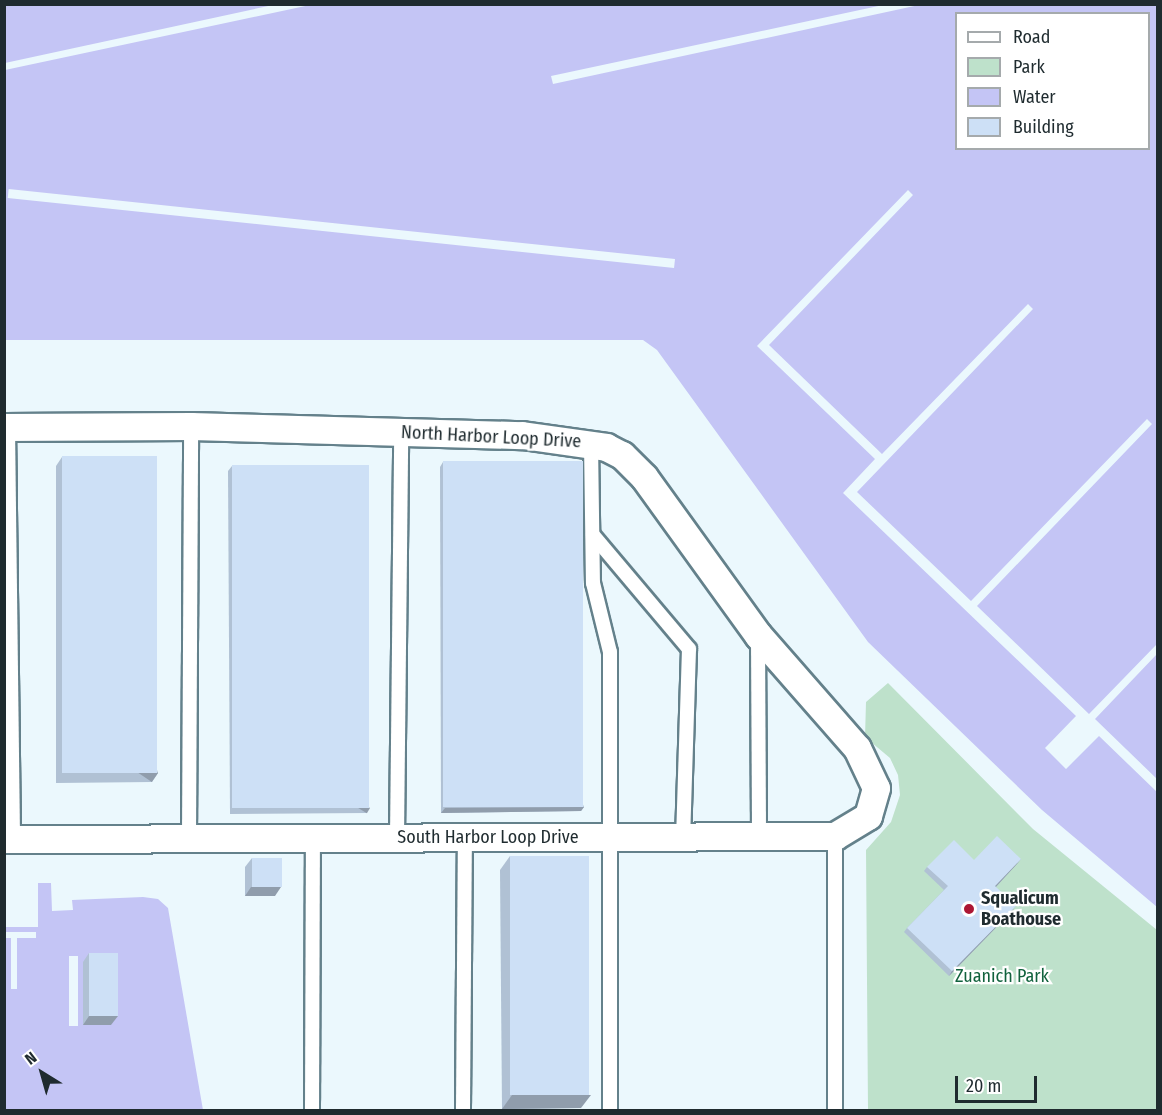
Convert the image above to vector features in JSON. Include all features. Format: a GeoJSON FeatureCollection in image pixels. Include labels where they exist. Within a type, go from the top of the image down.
{"type":"FeatureCollection","features":[{"type":"Feature","properties":{"kind":"street","name":"North Harbor Loop Drive"},"geometry":{"type":"LineString","coordinates":[[6,427],[191,426],[522,435],[591,443],[622,455],[644,477],[758,635],[865,759],[873,776],[876,797],[868,816],[835,836]]}},
{"type":"Feature","properties":{"kind":"street","name":"South Harbor Loop Drive"},"geometry":{"type":"LineString","coordinates":[[8,839],[835,836]]}},
{"type":"Feature","properties":{"kind":"lane"},"geometry":{"type":"LineString","coordinates":[[189,838],[191,426]]}},
{"type":"Feature","properties":{"kind":"lane"},"geometry":{"type":"LineString","coordinates":[[6,427],[8,839]]}},
{"type":"Feature","properties":{"kind":"lane"},"geometry":{"type":"LineString","coordinates":[[397,837],[401,432]]}},
{"type":"Feature","properties":{"kind":"lane"},"geometry":{"type":"LineString","coordinates":[[591,443],[593,584],[610,652],[610,1110]]}},
{"type":"Feature","properties":{"kind":"lane"},"geometry":{"type":"LineString","coordinates":[[593,535],[689,649],[684,836]]}},
{"type":"Feature","properties":{"kind":"lane"},"geometry":{"type":"LineString","coordinates":[[758,635],[759,836]]}},
{"type":"Feature","properties":{"kind":"lane"},"geometry":{"type":"LineString","coordinates":[[835,836],[835,1110]]}},
{"type":"Feature","properties":{"kind":"lane"},"geometry":{"type":"LineString","coordinates":[[463,1110],[465,837]]}},
{"type":"Feature","properties":{"kind":"lane"},"geometry":{"type":"LineString","coordinates":[[312,1110],[313,838]]}},
{"type":"Feature","properties":{"kind":"green space","name":"Zuanich Park"},"geometry":{"type":"Polygon","coordinates":[[[888,683],[1033,829],[1157,930],[1157,1110],[868,1110],[866,850],[891,822],[900,795],[898,775],[890,758],[865,737],[866,702],[888,683]]]}},
{"type":"Feature","properties":{"kind":"water"},"geometry":{"type":"Polygon","coordinates":[[[4,5],[1157,5],[1157,907],[1042,810],[868,642],[657,350],[643,340],[5,340],[4,5]]]}},
{"type":"Feature","properties":{"kind":"water"},"geometry":{"type":"Polygon","coordinates":[[[38,883],[51,883],[52,911],[73,910],[72,900],[143,897],[158,899],[168,908],[203,1110],[5,1110],[4,927],[38,927],[38,883]]]}},
{"type":"Feature","properties":{"kind":"pier"},"geometry":{"type":"Polygon","coordinates":[[[273,5],[310,5],[5,70],[5,63],[273,5]]]}},
{"type":"Feature","properties":{"kind":"pier"},"geometry":{"type":"Polygon","coordinates":[[[883,5],[919,5],[553,84],[551,76],[883,5]]]}},
{"type":"Feature","properties":{"kind":"pier"},"geometry":{"type":"Polygon","coordinates":[[[9,189],[675,259],[674,268],[8,198],[9,189]]]}},
{"type":"Feature","properties":{"kind":"pier"},"geometry":{"type":"Polygon","coordinates":[[[908,190],[913,195],[769,345],[882,454],[1028,304],[1033,309],[857,492],[971,601],[1147,419],[1152,424],[977,606],[1089,714],[1157,644],[1157,654],[1095,719],[1157,779],[1157,792],[1099,736],[1066,769],[1045,748],[1076,716],[843,493],[875,459],[757,346],[908,190]]]}},
{"type":"Feature","properties":{"kind":"pier"},"geometry":{"type":"Polygon","coordinates":[[[5,932],[36,932],[36,938],[17,938],[17,989],[11,989],[11,938],[5,938],[5,932]]]}},
{"type":"Feature","properties":{"kind":"pier"},"geometry":{"type":"Polygon","coordinates":[[[69,956],[78,956],[78,1026],[69,1026],[69,956]]]}},
{"type":"Feature","properties":{"kind":"building"},"geometry":{"type":"Polygon","coordinates":[[[62,456],[157,456],[157,773],[62,773],[62,456]]]}},
{"type":"Feature","properties":{"kind":"building"},"geometry":{"type":"Polygon","coordinates":[[[443,461],[583,461],[583,807],[443,807],[443,461]]]}},
{"type":"Feature","properties":{"kind":"building"},"geometry":{"type":"Polygon","coordinates":[[[232,465],[369,465],[369,808],[232,808],[232,465]]]}},
{"type":"Feature","properties":{"kind":"building","name":"Squalicum Boathouse"},"geometry":{"type":"Polygon","coordinates":[[[997,836],[1021,859],[995,886],[1016,906],[952,971],[907,928],[948,886],[927,867],[954,840],[974,860],[997,836]]]}},
{"type":"Feature","properties":{"kind":"building"},"geometry":{"type":"Polygon","coordinates":[[[510,856],[589,856],[589,1095],[510,1095],[510,856]]]}},
{"type":"Feature","properties":{"kind":"building"},"geometry":{"type":"Polygon","coordinates":[[[252,858],[282,858],[282,887],[252,887],[252,858]]]}},
{"type":"Feature","properties":{"kind":"building"},"geometry":{"type":"Polygon","coordinates":[[[89,953],[118,953],[118,1016],[89,1016],[89,953]]]}},
{"type":"Feature","properties":{"kind":"place","name":"Squalicum Boathouse"},"geometry":{"type":"Point","coordinates":[969,909]}}]}
